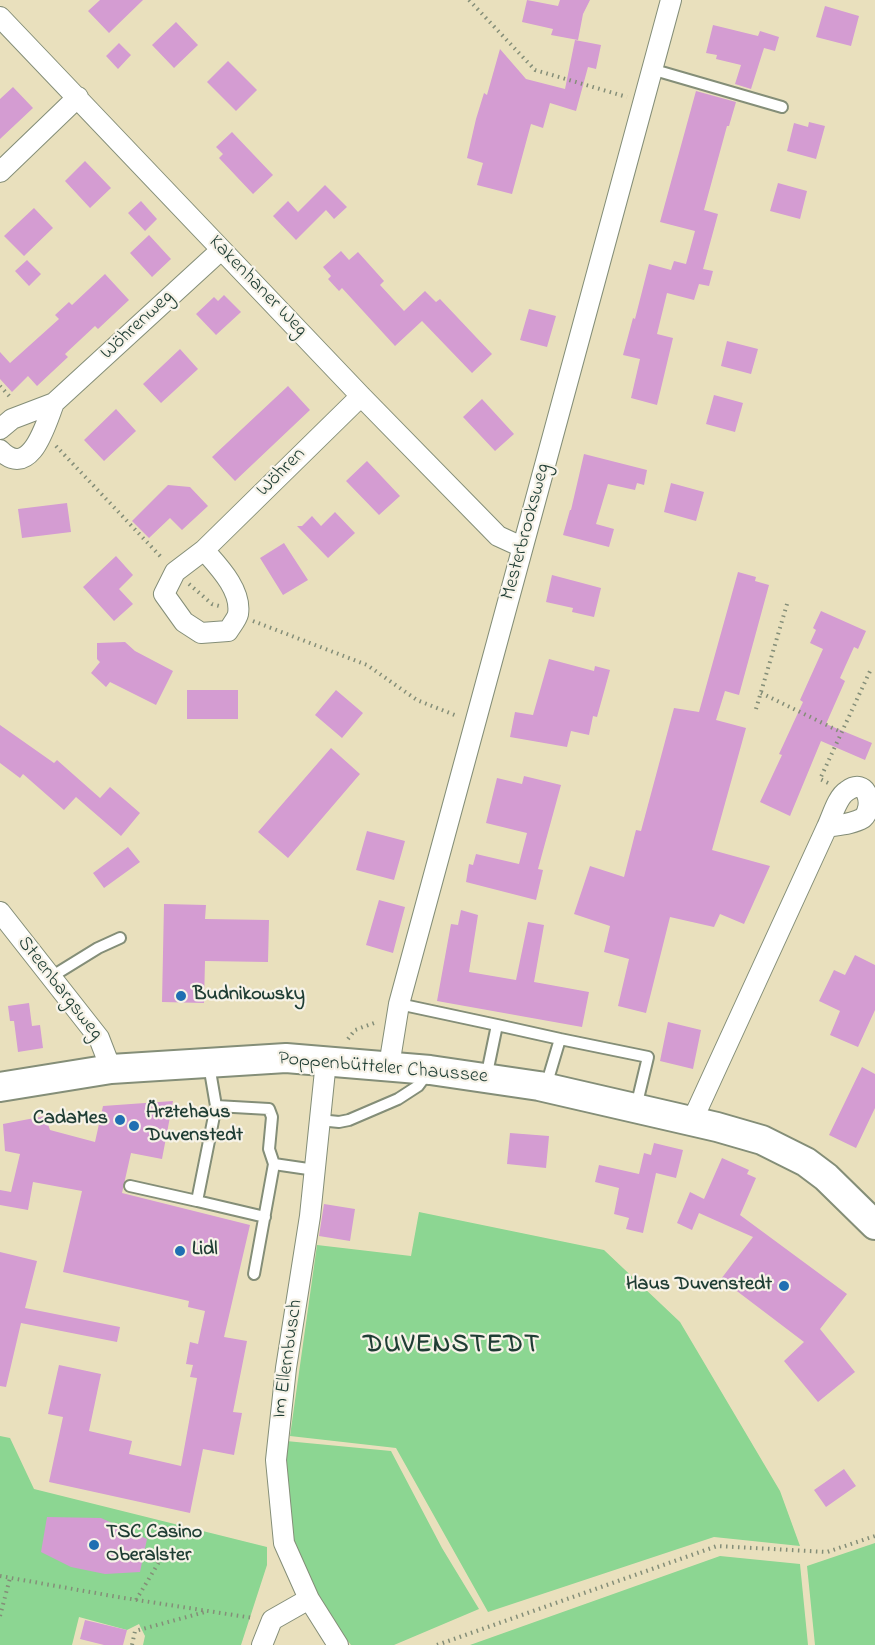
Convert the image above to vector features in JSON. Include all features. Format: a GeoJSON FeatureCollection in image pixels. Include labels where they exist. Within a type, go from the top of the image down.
{"type":"FeatureCollection","features":[{"type":"Feature","properties":{"kind":"main road","name":"Poppenbütteler Chaussee"},"geometry":{"type":"LineString","coordinates":[[0,1087],[111,1069],[286,1058],[430,1070],[545,1087],[739,1132],[784,1150],[806,1162],[826,1177],[875,1225]]}},
{"type":"Feature","properties":{"kind":"street","name":"Mesterbrooksweg"},"geometry":{"type":"LineString","coordinates":[[389,1066],[398,1011],[670,0]]}},
{"type":"Feature","properties":{"kind":"street","name":"Kakenhaner Weg"},"geometry":{"type":"LineString","coordinates":[[0,17],[361,396],[498,536],[522,547]]}},
{"type":"Feature","properties":{"kind":"street"},"geometry":{"type":"LineString","coordinates":[[0,172],[78,97]]}},
{"type":"Feature","properties":{"kind":"street","name":"Wöhrenweg"},"geometry":{"type":"LineString","coordinates":[[0,429],[12,419],[54,403],[221,250]]}},
{"type":"Feature","properties":{"kind":"street","name":"Wöhren"},"geometry":{"type":"LineString","coordinates":[[204,550],[361,396]]}},
{"type":"Feature","properties":{"kind":"street","name":"Wöhrenweg"},"geometry":{"type":"LineString","coordinates":[[0,450],[7,456],[18,459],[32,453],[54,403]]}},
{"type":"Feature","properties":{"kind":"street"},"geometry":{"type":"LineString","coordinates":[[692,1121],[827,827],[846,791],[855,787],[865,788],[872,795],[873,805],[869,814],[861,820],[827,827]]}},
{"type":"Feature","properties":{"kind":"street","name":"Steenbargsweg"},"geometry":{"type":"LineString","coordinates":[[0,912],[99,1038],[111,1069]]}},
{"type":"Feature","properties":{"kind":"street","name":"Im Ellernbusch"},"geometry":{"type":"LineString","coordinates":[[334,1061],[319,1120],[310,1216],[286,1368],[276,1460],[284,1543],[309,1599],[339,1645]]}},
{"type":"Feature","properties":{"kind":"street"},"geometry":{"type":"LineString","coordinates":[[262,1645],[272,1620],[309,1599]]}},
{"type":"Feature","properties":{"kind":"lane"},"geometry":{"type":"LineString","coordinates":[[651,69],[782,107]]}},
{"type":"Feature","properties":{"kind":"lane"},"geometry":{"type":"LineString","coordinates":[[51,977],[98,948],[120,938]]}},
{"type":"Feature","properties":{"kind":"lane"},"geometry":{"type":"LineString","coordinates":[[398,1011],[497,1025],[648,1057],[636,1108]]}},
{"type":"Feature","properties":{"kind":"lane"},"geometry":{"type":"LineString","coordinates":[[486,1078],[497,1025]]}},
{"type":"Feature","properties":{"kind":"lane"},"geometry":{"type":"LineString","coordinates":[[545,1087],[560,1039]]}},
{"type":"Feature","properties":{"kind":"lane"},"geometry":{"type":"LineString","coordinates":[[197,1201],[216,1106],[209,1062]]}},
{"type":"Feature","properties":{"kind":"lane"},"geometry":{"type":"LineString","coordinates":[[319,1120],[339,1122],[349,1120],[398,1099],[418,1086],[430,1070]]}},
{"type":"Feature","properties":{"kind":"lane"},"geometry":{"type":"LineString","coordinates":[[216,1106],[269,1109],[272,1117],[270,1149],[274,1164],[254,1274]]}},
{"type":"Feature","properties":{"kind":"lane"},"geometry":{"type":"LineString","coordinates":[[274,1164],[315,1170]]}},
{"type":"Feature","properties":{"kind":"lane"},"geometry":{"type":"LineString","coordinates":[[130,1186],[265,1217]]}},
{"type":"Feature","properties":{"kind":"path"},"geometry":{"type":"LineString","coordinates":[[469,0],[535,70],[642,102]]}},
{"type":"Feature","properties":{"kind":"path"},"geometry":{"type":"LineString","coordinates":[[756,709],[787,604]]}},
{"type":"Feature","properties":{"kind":"path"},"geometry":{"type":"LineString","coordinates":[[846,791],[819,779],[871,669]]}},
{"type":"Feature","properties":{"kind":"path"},"geometry":{"type":"LineString","coordinates":[[761,693],[841,732]]}},
{"type":"Feature","properties":{"kind":"path"},"geometry":{"type":"LineString","coordinates":[[334,1061],[344,1043],[355,1030],[398,1011]]}},
{"type":"Feature","properties":{"kind":"path"},"geometry":{"type":"LineString","coordinates":[[437,1645],[717,1546],[827,1552],[875,1536]]}},
{"type":"Feature","properties":{"kind":"path"},"geometry":{"type":"LineString","coordinates":[[135,1600],[159,1562]]}},
{"type":"Feature","properties":{"kind":"path"},"geometry":{"type":"LineString","coordinates":[[0,1576],[135,1600],[272,1620]]}},
{"type":"Feature","properties":{"kind":"path"},"geometry":{"type":"LineString","coordinates":[[0,1616],[10,1578]]}},
{"type":"Feature","properties":{"kind":"path"},"geometry":{"type":"LineString","coordinates":[[132,1645],[135,1631],[208,1611]]}},
{"type":"Feature","properties":{"kind":"green space"},"geometry":{"type":"Polygon","coordinates":[[[419,1212],[604,1250],[680,1322],[780,1491],[800,1546],[714,1537],[488,1612],[396,1448],[290,1436],[317,1245],[411,1256],[419,1212]]]}},
{"type":"Feature","properties":{"kind":"green space"},"geometry":{"type":"Polygon","coordinates":[[[0,1436],[10,1438],[34,1489],[267,1547],[267,1565],[241,1645],[143,1645],[145,1636],[139,1624],[127,1630],[79,1617],[72,1645],[0,1645],[0,1436]]]}},
{"type":"Feature","properties":{"kind":"green space"},"geometry":{"type":"Polygon","coordinates":[[[286,1441],[391,1451],[442,1548],[479,1609],[394,1645],[351,1645],[334,1624],[294,1553],[284,1454],[286,1441]]]}},
{"type":"Feature","properties":{"kind":"green space"},"geometry":{"type":"Polygon","coordinates":[[[875,1543],[875,1645],[815,1645],[807,1566],[875,1543]]]}},
{"type":"Feature","properties":{"kind":"green space"},"geometry":{"type":"Polygon","coordinates":[[[720,1556],[800,1564],[808,1645],[470,1645],[720,1556]]]}},
{"type":"Feature","properties":{"kind":"building"},"geometry":{"type":"Polygon","coordinates":[[[100,0],[143,0],[109,33],[88,11],[100,0]]]}},
{"type":"Feature","properties":{"kind":"building"},"geometry":{"type":"Polygon","coordinates":[[[527,0],[558,6],[560,0],[590,0],[583,14],[578,40],[551,35],[553,29],[522,22],[527,0]]]}},
{"type":"Feature","properties":{"kind":"building"},"geometry":{"type":"Polygon","coordinates":[[[825,6],[859,16],[851,46],[816,37],[825,6]]]}},
{"type":"Feature","properties":{"kind":"building"},"geometry":{"type":"Polygon","coordinates":[[[176,22],[198,45],[174,68],[152,45],[176,22]]]}},
{"type":"Feature","properties":{"kind":"building"},"geometry":{"type":"Polygon","coordinates":[[[713,25],[758,36],[760,31],[779,37],[775,51],[764,48],[751,89],[735,84],[741,65],[716,59],[717,55],[706,53],[713,25]]]}},
{"type":"Feature","properties":{"kind":"building"},"geometry":{"type":"Polygon","coordinates":[[[575,40],[601,45],[596,69],[588,67],[576,111],[550,103],[543,128],[531,124],[512,194],[477,185],[483,163],[467,158],[476,119],[484,93],[487,95],[500,49],[526,79],[565,89],[575,40]]]}},
{"type":"Feature","properties":{"kind":"building"},"geometry":{"type":"Polygon","coordinates":[[[119,43],[131,55],[118,69],[106,56],[119,43]]]}},
{"type":"Feature","properties":{"kind":"building"},"geometry":{"type":"Polygon","coordinates":[[[228,61],[257,90],[236,111],[207,82],[228,61]]]}},
{"type":"Feature","properties":{"kind":"building"},"geometry":{"type":"Polygon","coordinates":[[[13,87],[33,108],[0,139],[0,99],[13,87]]]}},
{"type":"Feature","properties":{"kind":"building"},"geometry":{"type":"Polygon","coordinates":[[[696,91],[736,102],[729,126],[727,126],[704,210],[718,214],[703,269],[713,271],[709,286],[699,284],[694,300],[667,293],[657,334],[673,338],[657,405],[631,398],[640,359],[623,355],[649,264],[671,270],[674,261],[686,264],[695,231],[660,222],[696,91]]]}},
{"type":"Feature","properties":{"kind":"building"},"geometry":{"type":"Polygon","coordinates":[[[809,122],[825,126],[816,159],[787,151],[794,123],[808,127],[809,122]]]}},
{"type":"Feature","properties":{"kind":"building"},"geometry":{"type":"Polygon","coordinates":[[[232,132],[273,175],[253,194],[219,158],[223,154],[216,147],[232,132]]]}},
{"type":"Feature","properties":{"kind":"building"},"geometry":{"type":"Polygon","coordinates":[[[85,161],[111,188],[90,208],[65,181],[85,161]]]}},
{"type":"Feature","properties":{"kind":"building"},"geometry":{"type":"Polygon","coordinates":[[[778,183],[807,191],[800,219],[770,211],[778,183]]]}},
{"type":"Feature","properties":{"kind":"building"},"geometry":{"type":"Polygon","coordinates":[[[325,185],[347,207],[334,219],[326,210],[296,240],[273,216],[288,201],[298,212],[325,185]]]}},
{"type":"Feature","properties":{"kind":"building"},"geometry":{"type":"Polygon","coordinates":[[[141,201],[157,219],[145,231],[128,213],[141,201]]]}},
{"type":"Feature","properties":{"kind":"building"},"geometry":{"type":"Polygon","coordinates":[[[34,208],[53,228],[24,256],[4,236],[34,208]]]}},
{"type":"Feature","properties":{"kind":"building"},"geometry":{"type":"Polygon","coordinates":[[[149,235],[171,259],[152,277],[130,253],[149,235]]]}},
{"type":"Feature","properties":{"kind":"building"},"geometry":{"type":"Polygon","coordinates":[[[341,251],[349,260],[358,252],[384,281],[380,285],[404,311],[425,291],[436,302],[440,299],[492,354],[472,373],[422,321],[395,346],[342,288],[339,291],[328,279],[331,276],[323,267],[341,251]]]}},
{"type":"Feature","properties":{"kind":"building"},"geometry":{"type":"Polygon","coordinates":[[[27,260],[41,274],[29,286],[15,271],[27,260]]]}},
{"type":"Feature","properties":{"kind":"building"},"geometry":{"type":"Polygon","coordinates":[[[105,274],[129,300],[98,329],[95,326],[65,354],[68,357],[37,386],[28,376],[12,392],[0,379],[0,352],[10,363],[59,319],[55,315],[69,302],[72,305],[105,274]]]}},
{"type":"Feature","properties":{"kind":"building"},"geometry":{"type":"Polygon","coordinates":[[[224,295],[241,312],[216,335],[196,314],[214,297],[218,301],[224,295]]]}},
{"type":"Feature","properties":{"kind":"building"},"geometry":{"type":"Polygon","coordinates":[[[529,309],[556,316],[547,347],[520,340],[529,309]]]}},
{"type":"Feature","properties":{"kind":"building"},"geometry":{"type":"Polygon","coordinates":[[[727,341],[758,349],[751,374],[721,366],[727,341]]]}},
{"type":"Feature","properties":{"kind":"building"},"geometry":{"type":"Polygon","coordinates":[[[180,349],[198,369],[161,403],[143,384],[180,349]]]}},
{"type":"Feature","properties":{"kind":"building"},"geometry":{"type":"Polygon","coordinates":[[[288,386],[310,410],[235,481],[212,457],[288,386]]]}},
{"type":"Feature","properties":{"kind":"building"},"geometry":{"type":"Polygon","coordinates":[[[714,395],[743,403],[735,432],[706,424],[714,395]]]}},
{"type":"Feature","properties":{"kind":"building"},"geometry":{"type":"Polygon","coordinates":[[[482,399],[514,434],[495,451],[463,417],[482,399]]]}},
{"type":"Feature","properties":{"kind":"building"},"geometry":{"type":"Polygon","coordinates":[[[116,409],[136,431],[104,461],[84,440],[116,409]]]}},
{"type":"Feature","properties":{"kind":"building"},"geometry":{"type":"Polygon","coordinates":[[[584,454],[647,470],[644,485],[637,483],[635,490],[608,484],[596,524],[614,529],[609,547],[563,535],[584,454]]]}},
{"type":"Feature","properties":{"kind":"building"},"geometry":{"type":"Polygon","coordinates":[[[367,461],[400,496],[379,515],[346,481],[367,461]]]}},
{"type":"Feature","properties":{"kind":"building"},"geometry":{"type":"Polygon","coordinates":[[[671,483],[704,492],[696,521],[664,512],[671,483]]]}},
{"type":"Feature","properties":{"kind":"building"},"geometry":{"type":"Polygon","coordinates":[[[168,485],[190,487],[208,506],[182,530],[170,518],[149,538],[132,521],[168,485]]]}},
{"type":"Feature","properties":{"kind":"building"},"geometry":{"type":"Polygon","coordinates":[[[67,503],[71,532],[22,538],[18,509],[67,503]]]}},
{"type":"Feature","properties":{"kind":"building"},"geometry":{"type":"Polygon","coordinates":[[[335,512],[355,533],[328,558],[297,526],[302,526],[312,516],[321,526],[335,512]]]}},
{"type":"Feature","properties":{"kind":"building"},"geometry":{"type":"Polygon","coordinates":[[[284,543],[308,580],[283,595],[260,558],[284,543]]]}},
{"type":"Feature","properties":{"kind":"building"},"geometry":{"type":"Polygon","coordinates":[[[116,556],[133,575],[119,589],[133,604],[114,621],[83,587],[116,556]]]}},
{"type":"Feature","properties":{"kind":"building"},"geometry":{"type":"Polygon","coordinates":[[[738,572],[756,577],[755,581],[769,585],[739,695],[725,691],[716,720],[746,728],[712,850],[770,866],[744,924],[720,914],[714,927],[670,917],[646,1013],[618,1006],[629,959],[604,952],[610,926],[574,914],[590,866],[624,877],[636,830],[641,831],[674,708],[699,712],[738,572]]]}},
{"type":"Feature","properties":{"kind":"building"},"geometry":{"type":"Polygon","coordinates":[[[552,575],[601,588],[594,617],[572,612],[573,608],[546,602],[552,575]]]}},
{"type":"Feature","properties":{"kind":"building"},"geometry":{"type":"Polygon","coordinates":[[[821,611],[866,631],[858,649],[854,647],[840,678],[845,681],[826,724],[872,743],[865,760],[821,741],[790,816],[760,802],[782,755],[779,754],[803,702],[800,700],[823,649],[810,643],[816,630],[813,628],[821,611]]]}},
{"type":"Feature","properties":{"kind":"building"},"geometry":{"type":"Polygon","coordinates":[[[125,642],[135,651],[173,671],[156,705],[110,682],[106,687],[91,673],[100,662],[97,659],[97,643],[125,642]]]}},
{"type":"Feature","properties":{"kind":"building"},"geometry":{"type":"Polygon","coordinates":[[[549,659],[594,671],[595,666],[610,670],[597,717],[593,716],[589,735],[571,731],[567,747],[510,737],[515,712],[533,715],[549,659]]]}},
{"type":"Feature","properties":{"kind":"building"},"geometry":{"type":"Polygon","coordinates":[[[187,690],[238,690],[238,719],[187,719],[187,690]]]}},
{"type":"Feature","properties":{"kind":"building"},"geometry":{"type":"Polygon","coordinates":[[[336,690],[363,713],[342,738],[315,715],[336,690]]]}},
{"type":"Feature","properties":{"kind":"building"},"geometry":{"type":"Polygon","coordinates":[[[0,725],[54,763],[57,760],[100,798],[110,787],[140,813],[121,836],[76,797],[64,810],[23,774],[20,778],[0,763],[0,725]]]}},
{"type":"Feature","properties":{"kind":"building"},"geometry":{"type":"Polygon","coordinates":[[[331,748],[360,774],[288,858],[258,832],[331,748]]]}},
{"type":"Feature","properties":{"kind":"building"},"geometry":{"type":"Polygon","coordinates":[[[524,776],[561,785],[538,869],[543,870],[536,900],[466,882],[469,864],[473,865],[476,854],[519,864],[527,833],[486,823],[497,778],[522,784],[524,776]]]}},
{"type":"Feature","properties":{"kind":"building"},"geometry":{"type":"Polygon","coordinates":[[[367,831],[405,841],[394,880],[356,870],[367,831]]]}},
{"type":"Feature","properties":{"kind":"building"},"geometry":{"type":"Polygon","coordinates":[[[128,847],[140,862],[104,888],[93,873],[128,847]]]}},
{"type":"Feature","properties":{"kind":"building"},"geometry":{"type":"Polygon","coordinates":[[[379,900],[405,907],[393,953],[366,945],[379,900]]]}},
{"type":"Feature","properties":{"kind":"building"},"geometry":{"type":"Polygon","coordinates":[[[164,904],[206,905],[205,919],[269,920],[268,962],[205,961],[204,1003],[162,1002],[164,904]]]}},
{"type":"Feature","properties":{"kind":"building"},"geometry":{"type":"Polygon","coordinates":[[[461,910],[478,915],[469,972],[516,980],[528,922],[544,925],[534,982],[589,992],[582,1027],[437,1001],[451,924],[458,925],[461,910]]]}},
{"type":"Feature","properties":{"kind":"building"},"geometry":{"type":"Polygon","coordinates":[[[855,955],[875,965],[875,1010],[858,1047],[830,1035],[840,1011],[819,1001],[834,970],[845,975],[855,955]]]}},
{"type":"Feature","properties":{"kind":"building"},"geometry":{"type":"Polygon","coordinates":[[[29,1003],[32,1026],[40,1025],[43,1048],[18,1052],[14,1021],[10,1021],[8,1006],[29,1003]]]}},
{"type":"Feature","properties":{"kind":"building"},"geometry":{"type":"Polygon","coordinates":[[[668,1022],[701,1030],[693,1069],[660,1061],[668,1022]]]}},
{"type":"Feature","properties":{"kind":"building"},"geometry":{"type":"Polygon","coordinates":[[[862,1067],[875,1074],[875,1108],[856,1148],[829,1135],[862,1067]]]}},
{"type":"Feature","properties":{"kind":"building"},"geometry":{"type":"Polygon","coordinates":[[[173,1101],[162,1159],[131,1153],[122,1193],[250,1225],[224,1337],[247,1341],[233,1412],[242,1413],[234,1455],[203,1449],[190,1513],[49,1482],[63,1417],[48,1414],[59,1365],[101,1374],[89,1431],[132,1441],[129,1454],[181,1466],[197,1378],[190,1377],[193,1365],[186,1364],[190,1342],[198,1344],[205,1311],[188,1307],[189,1301],[63,1272],[82,1191],[33,1182],[28,1210],[0,1205],[0,1190],[11,1192],[20,1154],[5,1151],[3,1124],[45,1116],[50,1130],[95,1142],[103,1106],[173,1101]]]}},
{"type":"Feature","properties":{"kind":"building"},"geometry":{"type":"Polygon","coordinates":[[[510,1133],[549,1136],[546,1168],[507,1164],[510,1133]]]}},
{"type":"Feature","properties":{"kind":"building"},"geometry":{"type":"Polygon","coordinates":[[[654,1143],[683,1150],[676,1178],[656,1173],[643,1233],[626,1229],[629,1218],[614,1214],[619,1188],[595,1182],[599,1165],[639,1174],[644,1153],[651,1155],[654,1143]]]}},
{"type":"Feature","properties":{"kind":"building"},"geometry":{"type":"Polygon","coordinates":[[[722,1158],[749,1170],[747,1174],[756,1178],[740,1215],[847,1294],[820,1329],[855,1372],[818,1402],[784,1361],[804,1342],[721,1279],[753,1237],[699,1213],[692,1230],[677,1223],[690,1192],[704,1199],[722,1158]]]}},
{"type":"Feature","properties":{"kind":"building"},"geometry":{"type":"Polygon","coordinates":[[[324,1204],[355,1209],[350,1241],[319,1236],[324,1204]]]}},
{"type":"Feature","properties":{"kind":"building"},"geometry":{"type":"Polygon","coordinates":[[[0,1252],[37,1261],[25,1308],[120,1327],[117,1342],[21,1323],[6,1387],[0,1386],[0,1252]]]}},
{"type":"Feature","properties":{"kind":"building"},"geometry":{"type":"Polygon","coordinates":[[[844,1469],[856,1486],[826,1507],[814,1490],[844,1469]]]}},
{"type":"Feature","properties":{"kind":"building","name":"TSC Casino Oberalster"},"geometry":{"type":"Polygon","coordinates":[[[47,1517],[101,1518],[147,1539],[140,1572],[105,1574],[71,1567],[41,1552],[47,1517]]]}},
{"type":"Feature","properties":{"kind":"building"},"geometry":{"type":"Polygon","coordinates":[[[85,1620],[127,1630],[123,1645],[104,1645],[80,1639],[85,1620]]]}},
{"type":"Feature","properties":{"kind":"place","name":"Budnikowsky"},"geometry":{"type":"Point","coordinates":[181,996]}},
{"type":"Feature","properties":{"kind":"place","name":"CadaMes"},"geometry":{"type":"Point","coordinates":[120,1120]}},
{"type":"Feature","properties":{"kind":"place","name":"Ärztehaus Duvenstedt"},"geometry":{"type":"Point","coordinates":[134,1126]}},
{"type":"Feature","properties":{"kind":"place","name":"Lidl"},"geometry":{"type":"Point","coordinates":[180,1251]}},
{"type":"Feature","properties":{"kind":"place","name":"Haus Duvenstedt"},"geometry":{"type":"Point","coordinates":[784,1286]}},
{"type":"Feature","properties":{"kind":"place","name":"TSC Casino Oberalster"},"geometry":{"type":"Point","coordinates":[94,1545]}},
{"type":"Feature","properties":{"kind":"district","name":"DUVENSTEDT"},"geometry":{"type":"Point","coordinates":[452,1347]}}]}
